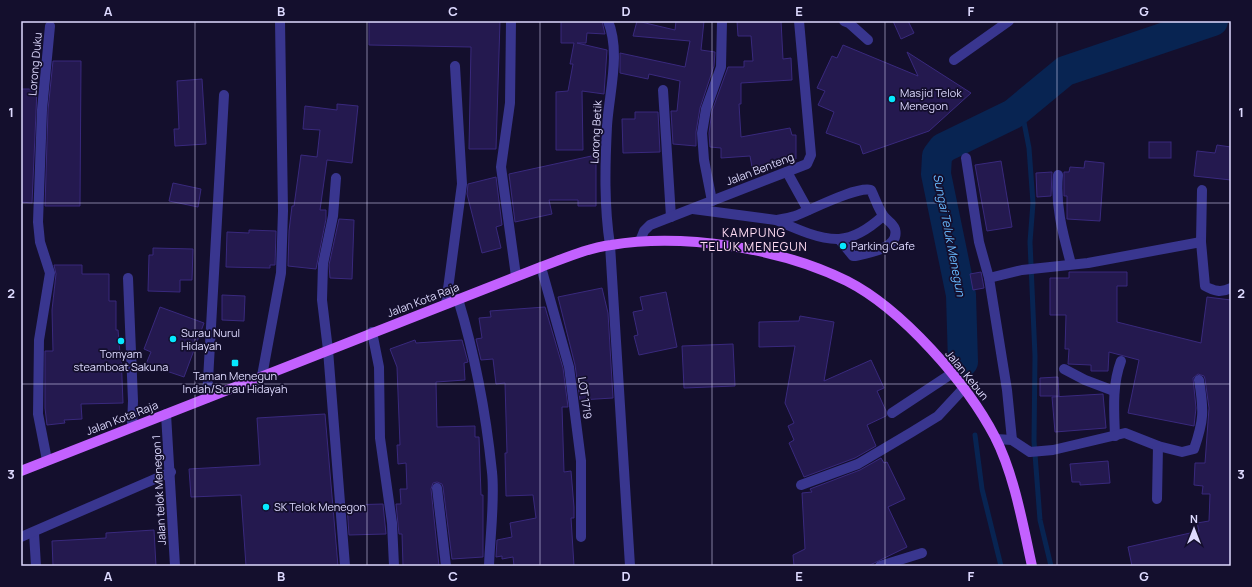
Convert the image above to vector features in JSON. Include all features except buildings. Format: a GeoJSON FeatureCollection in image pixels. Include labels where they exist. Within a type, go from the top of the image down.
{"type":"FeatureCollection","features":[{"type":"Feature","properties":{"kind":"main road","name":"Jalan Kota Raja"},"geometry":{"type":"LineString","coordinates":[[21,470],[516,276],[610,245],[640,241],[676,241],[720,244],[802,264],[847,281]]}},
{"type":"Feature","properties":{"kind":"main road","name":"Jalan Kebun"},"geometry":{"type":"LineString","coordinates":[[847,281],[881,304],[923,340],[964,388],[980,410],[996,439],[1016,494],[1032,566]]}},
{"type":"Feature","properties":{"kind":"street"},"geometry":{"type":"LineString","coordinates":[[262,376],[281,273],[283,210],[280,21]]}},
{"type":"Feature","properties":{"kind":"street"},"geometry":{"type":"LineString","coordinates":[[511,21],[510,104],[501,167],[516,276]]}},
{"type":"Feature","properties":{"kind":"street","name":"Lorong Betik"},"geometry":{"type":"LineString","coordinates":[[608,21],[612,30],[614,49],[607,126],[606,218],[610,245],[630,566]]}},
{"type":"Feature","properties":{"kind":"street"},"geometry":{"type":"LineString","coordinates":[[712,201],[704,160],[702,133],[706,109],[721,67],[722,21]]}},
{"type":"Feature","properties":{"kind":"street"},"geometry":{"type":"LineString","coordinates":[[844,21],[849,23],[868,40]]}},
{"type":"Feature","properties":{"kind":"street"},"geometry":{"type":"LineString","coordinates":[[954,60],[1009,21]]}},
{"type":"Feature","properties":{"kind":"street","name":"Jalan Benteng"},"geometry":{"type":"LineString","coordinates":[[640,241],[644,232],[650,225],[807,164],[811,155],[801,22]]}},
{"type":"Feature","properties":{"kind":"street","name":"Lorong Duku"},"geometry":{"type":"LineString","coordinates":[[47,460],[38,414],[38,340],[50,273],[40,242],[38,222],[42,110],[50,26]]}},
{"type":"Feature","properties":{"kind":"street"},"geometry":{"type":"LineString","coordinates":[[446,304],[462,184],[455,66]]}},
{"type":"Feature","properties":{"kind":"street"},"geometry":{"type":"LineString","coordinates":[[663,90],[671,217]]}},
{"type":"Feature","properties":{"kind":"street"},"geometry":{"type":"LineString","coordinates":[[207,398],[224,95]]}},
{"type":"Feature","properties":{"kind":"street"},"geometry":{"type":"LineString","coordinates":[[966,158],[979,242],[989,278],[1007,390],[1012,440]]}},
{"type":"Feature","properties":{"kind":"street"},"geometry":{"type":"LineString","coordinates":[[787,172],[808,210]]}},
{"type":"Feature","properties":{"kind":"street"},"geometry":{"type":"LineString","coordinates":[[1058,175],[1056,194],[1059,218],[1071,264]]}},
{"type":"Feature","properties":{"kind":"street"},"geometry":{"type":"LineString","coordinates":[[336,178],[333,216],[323,264],[322,300],[328,350],[345,566]]}},
{"type":"Feature","properties":{"kind":"street"},"geometry":{"type":"LineString","coordinates":[[776,220],[794,216],[848,194],[868,189],[871,190],[883,216],[892,223],[895,229],[895,237],[890,245],[862,255],[853,256],[839,239]]}},
{"type":"Feature","properties":{"kind":"street"},"geometry":{"type":"LineString","coordinates":[[1202,190],[1201,242],[1205,286],[1214,291],[1225,291],[1231,288]]}},
{"type":"Feature","properties":{"kind":"street"},"geometry":{"type":"LineString","coordinates":[[691,209],[776,220],[799,230],[839,239],[872,226],[883,216]]}},
{"type":"Feature","properties":{"kind":"street"},"geometry":{"type":"LineString","coordinates":[[989,278],[1022,270],[1088,263],[1201,242]]}},
{"type":"Feature","properties":{"kind":"street","name":"LOT 1719"},"geometry":{"type":"LineString","coordinates":[[541,267],[569,367],[581,461],[581,537]]}},
{"type":"Feature","properties":{"kind":"street"},"geometry":{"type":"LineString","coordinates":[[128,278],[133,402],[132,427]]}},
{"type":"Feature","properties":{"kind":"street"},"geometry":{"type":"LineString","coordinates":[[458,299],[470,337],[481,396],[492,473],[489,566]]}},
{"type":"Feature","properties":{"kind":"street"},"geometry":{"type":"LineString","coordinates":[[372,332],[379,367],[380,438],[390,509],[394,566]]}},
{"type":"Feature","properties":{"kind":"street"},"geometry":{"type":"LineString","coordinates":[[1115,436],[1114,391],[1116,375],[1121,361]]}},
{"type":"Feature","properties":{"kind":"street"},"geometry":{"type":"LineString","coordinates":[[1064,369],[1085,380],[1114,391]]}},
{"type":"Feature","properties":{"kind":"street"},"geometry":{"type":"LineString","coordinates":[[892,413],[951,374]]}},
{"type":"Feature","properties":{"kind":"street"},"geometry":{"type":"LineString","coordinates":[[996,439],[1012,440],[1035,451],[1053,450],[1125,434],[1158,446],[1182,452],[1194,450],[1204,411],[1199,380]]}},
{"type":"Feature","properties":{"kind":"street"},"geometry":{"type":"LineString","coordinates":[[801,485],[858,464],[912,432],[938,416],[964,388]]}},
{"type":"Feature","properties":{"kind":"street","name":"Jalan telok Menegon 1"},"geometry":{"type":"LineString","coordinates":[[166,414],[171,472],[175,566]]}},
{"type":"Feature","properties":{"kind":"street"},"geometry":{"type":"LineString","coordinates":[[1157,499],[1158,446]]}},
{"type":"Feature","properties":{"kind":"street"},"geometry":{"type":"LineString","coordinates":[[21,537],[171,472]]}},
{"type":"Feature","properties":{"kind":"street"},"geometry":{"type":"LineString","coordinates":[[437,488],[446,566]]}},
{"type":"Feature","properties":{"kind":"street"},"geometry":{"type":"LineString","coordinates":[[34,532],[36,566]]}},
{"type":"Feature","properties":{"kind":"street"},"geometry":{"type":"LineString","coordinates":[[880,566],[922,553]]}},
{"type":"Feature","properties":{"kind":"waterway","name":"Sungai Teluk Menegun"},"geometry":{"type":"LineString","coordinates":[[963,362],[961,295],[936,174],[937,156],[943,148],[1013,114],[1065,71],[1213,21]]}},
{"type":"Feature","properties":{"kind":"waterway"},"geometry":{"type":"LineString","coordinates":[[1021,107],[1029,148],[1033,203],[1030,242],[1035,356],[1034,441],[1040,520],[1051,566]]}},
{"type":"Feature","properties":{"kind":"waterway","name":"Sungai Teluk Menegun"},"geometry":{"type":"LineString","coordinates":[[975,435],[982,489],[1001,566]]}},
{"type":"Feature","properties":{"kind":"place","name":"Masjid Telok Menegon"},"geometry":{"type":"Point","coordinates":[892,99]}},
{"type":"Feature","properties":{"kind":"place","name":"Parking Cafe"},"geometry":{"type":"Point","coordinates":[843,246]}},
{"type":"Feature","properties":{"kind":"place","name":"Surau Nurul Hidayah"},"geometry":{"type":"Point","coordinates":[173,339]}},
{"type":"Feature","properties":{"kind":"place","name":"Tomyam steamboat Sakuna"},"geometry":{"type":"Point","coordinates":[121,341]}},
{"type":"Feature","properties":{"kind":"place","name":"Taman Menegun Indah/Surau Hidayah"},"geometry":{"type":"Point","coordinates":[235,363]}},
{"type":"Feature","properties":{"kind":"place","name":"SK Telok Menegon"},"geometry":{"type":"Point","coordinates":[266,507]}},
{"type":"Feature","properties":{"kind":"district","name":"KAMPUNG TELUK MENEGUN"},"geometry":{"type":"Point","coordinates":[754,240]}}]}
